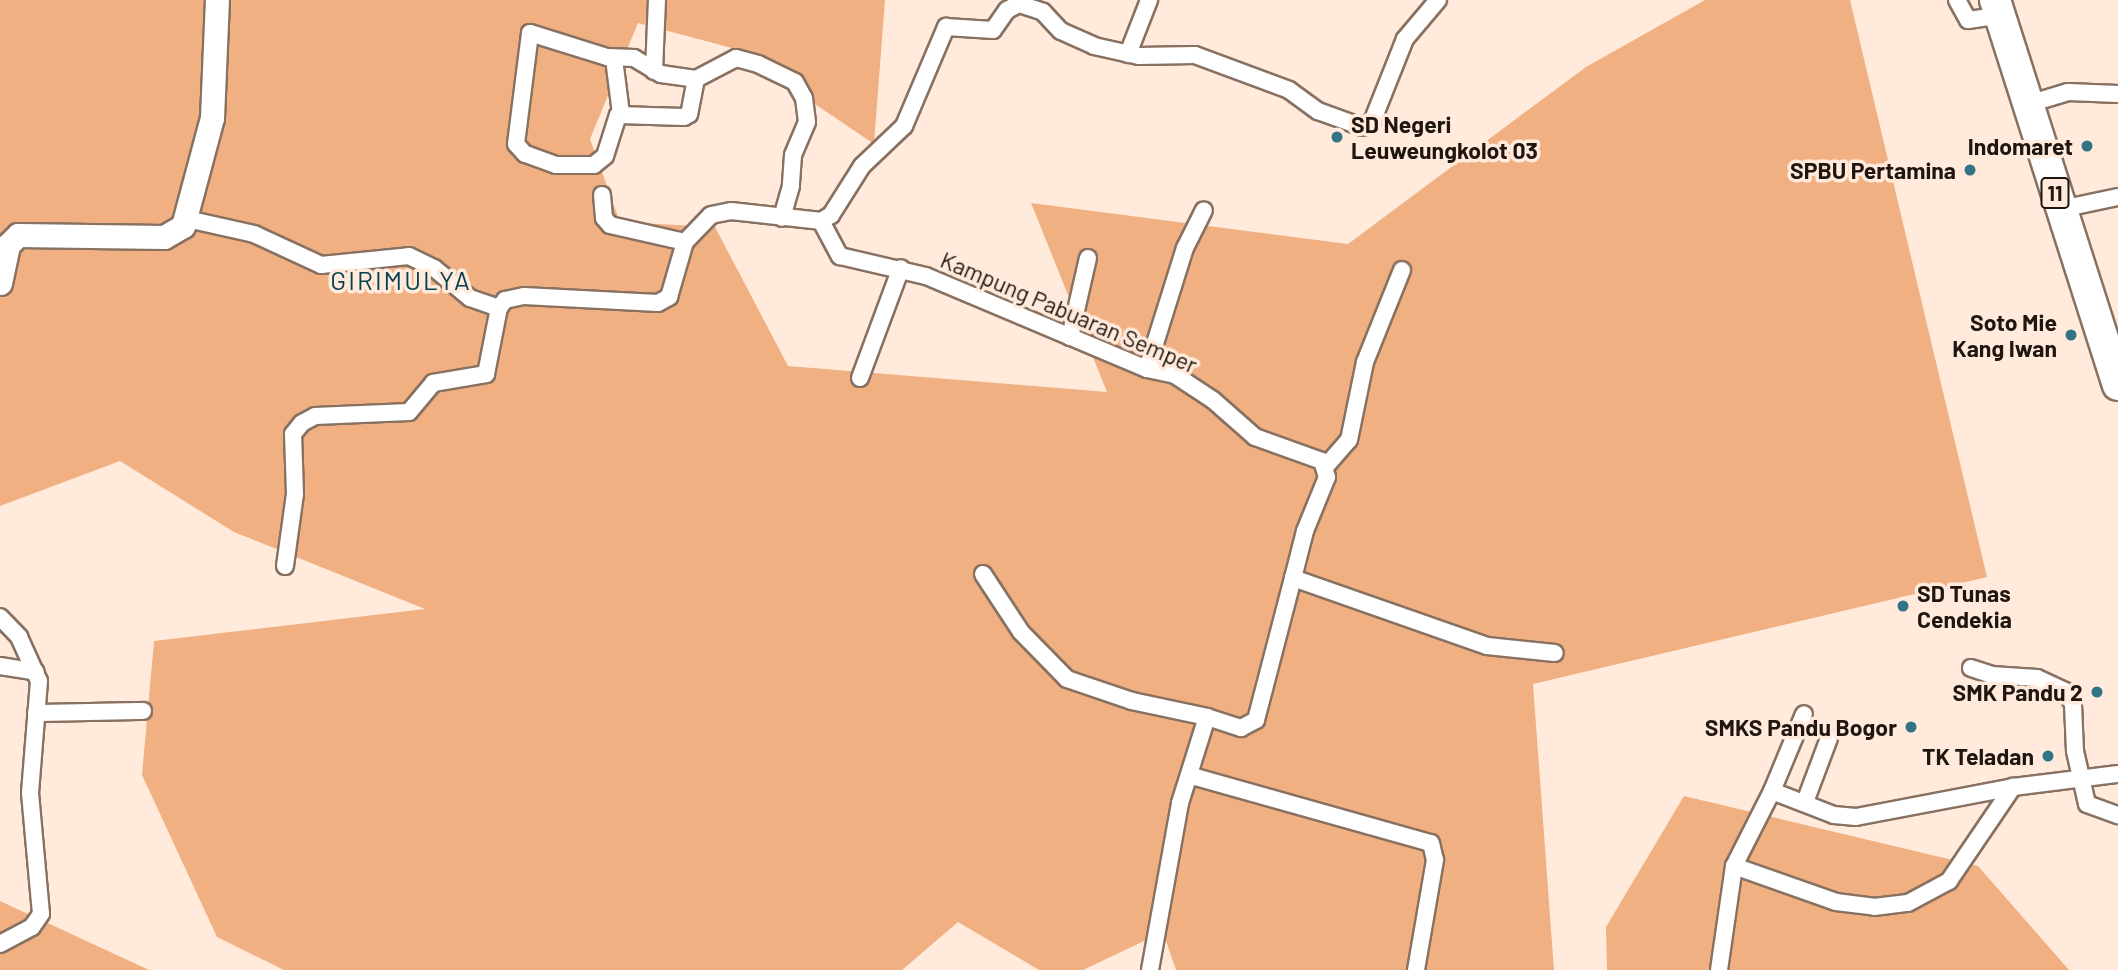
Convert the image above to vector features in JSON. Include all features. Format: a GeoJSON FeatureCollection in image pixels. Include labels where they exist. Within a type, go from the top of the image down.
{"type":"FeatureCollection","features":[{"type":"Feature","properties":{"kind":"highway","name":"11"},"geometry":{"type":"LineString","coordinates":[[1996,8],[2025,105],[2118,385]]}},
{"type":"Feature","properties":{"kind":"street"},"geometry":{"type":"LineString","coordinates":[[0,283],[8,245],[18,235],[164,237],[176,233],[187,219],[212,117],[217,0]]}},
{"type":"Feature","properties":{"kind":"street"},"geometry":{"type":"LineString","coordinates":[[654,71],[657,0]]}},
{"type":"Feature","properties":{"kind":"street"},"geometry":{"type":"LineString","coordinates":[[1128,54],[1149,0]]}},
{"type":"Feature","properties":{"kind":"street"},"geometry":{"type":"LineString","coordinates":[[285,566],[295,494],[293,434],[302,423],[315,416],[410,412],[433,383],[486,374],[499,308],[505,300],[524,296],[658,303],[675,288],[685,242],[711,215],[731,211],[821,222],[831,215],[862,166],[904,126],[946,27],[993,30],[1007,10],[1019,4],[1043,12],[1073,38],[1128,54],[1195,55],[1289,90],[1318,111],[1366,127],[1372,122],[1405,39],[1438,0]]}},
{"type":"Feature","properties":{"kind":"street"},"geometry":{"type":"LineString","coordinates":[[1957,0],[1968,20],[1996,8]]}},
{"type":"Feature","properties":{"kind":"street"},"geometry":{"type":"LineString","coordinates":[[614,59],[621,114],[612,124],[606,156],[594,165],[556,165],[525,154],[516,144],[530,33],[614,59],[634,58],[654,71],[696,79],[736,58],[785,77],[802,91],[807,122],[793,155],[791,186],[782,218]]}},
{"type":"Feature","properties":{"kind":"street"},"geometry":{"type":"LineString","coordinates":[[621,114],[684,117],[689,114],[696,79]]}},
{"type":"Feature","properties":{"kind":"street"},"geometry":{"type":"LineString","coordinates":[[2025,105],[2068,92],[2118,94]]}},
{"type":"Feature","properties":{"kind":"street"},"geometry":{"type":"LineString","coordinates":[[602,195],[604,218],[610,225],[685,242]]}},
{"type":"Feature","properties":{"kind":"street"},"geometry":{"type":"LineString","coordinates":[[2061,209],[2118,197]]}},
{"type":"Feature","properties":{"kind":"street"},"geometry":{"type":"LineString","coordinates":[[1147,369],[1185,248],[1204,210]]}},
{"type":"Feature","properties":{"kind":"street"},"geometry":{"type":"LineString","coordinates":[[187,219],[254,233],[321,265],[409,256],[435,268],[470,298],[499,308]]}},
{"type":"Feature","properties":{"kind":"street","name":"Kampung Pabuaran Semper"},"geometry":{"type":"LineString","coordinates":[[821,222],[840,256],[901,268],[1147,369],[1175,376],[1213,400],[1255,437],[1314,456],[1327,466]]}},
{"type":"Feature","properties":{"kind":"street"},"geometry":{"type":"LineString","coordinates":[[1070,337],[1088,258]]}},
{"type":"Feature","properties":{"kind":"street"},"geometry":{"type":"LineString","coordinates":[[860,378],[901,268]]}},
{"type":"Feature","properties":{"kind":"street"},"geometry":{"type":"LineString","coordinates":[[983,573],[1021,632],[1067,679],[1132,701],[1207,717],[1241,728],[1256,720],[1293,578],[1327,466],[1349,440],[1366,362],[1402,270]]}},
{"type":"Feature","properties":{"kind":"street"},"geometry":{"type":"LineString","coordinates":[[1293,578],[1487,646],[1555,653]]}},
{"type":"Feature","properties":{"kind":"street"},"geometry":{"type":"LineString","coordinates":[[0,617],[19,637],[36,672],[30,793],[41,914],[32,927],[0,944]]}},
{"type":"Feature","properties":{"kind":"street"},"geometry":{"type":"LineString","coordinates":[[0,666],[36,672]]}},
{"type":"Feature","properties":{"kind":"street"},"geometry":{"type":"LineString","coordinates":[[1971,668],[1992,675],[2037,678],[2065,691],[2073,704],[2087,804],[2118,815]]}},
{"type":"Feature","properties":{"kind":"street"},"geometry":{"type":"LineString","coordinates":[[36,713],[143,711]]}},
{"type":"Feature","properties":{"kind":"street"},"geometry":{"type":"LineString","coordinates":[[1719,970],[1734,866],[1772,791],[1804,714]]}},
{"type":"Feature","properties":{"kind":"street"},"geometry":{"type":"LineString","coordinates":[[1150,970],[1180,803],[1192,776],[1207,717]]}},
{"type":"Feature","properties":{"kind":"street"},"geometry":{"type":"LineString","coordinates":[[1805,802],[1829,738]]}},
{"type":"Feature","properties":{"kind":"street"},"geometry":{"type":"LineString","coordinates":[[1772,791],[1834,815],[1856,817],[2013,787],[2081,776],[2118,774]]}},
{"type":"Feature","properties":{"kind":"street"},"geometry":{"type":"LineString","coordinates":[[1192,776],[1431,843],[1435,860],[1416,970]]}},
{"type":"Feature","properties":{"kind":"street"},"geometry":{"type":"LineString","coordinates":[[1734,866],[1836,902],[1874,907],[1908,902],[1949,881],[2013,787]]}},
{"type":"Feature","properties":{"kind":"shaded area"},"geometry":{"type":"Polygon","coordinates":[[[0,0],[885,0],[874,144],[732,48],[638,23],[590,139],[620,222],[715,227],[788,366],[1107,392],[1031,203],[1348,244],[1586,67],[1705,0],[1850,0],[1987,577],[1533,684],[1554,970],[1176,970],[1163,932],[1083,970],[1039,970],[958,922],[902,970],[284,970],[217,937],[142,775],[154,641],[425,609],[234,532],[120,461],[0,506],[0,0]]]}},
{"type":"Feature","properties":{"kind":"shaded area"},"geometry":{"type":"Polygon","coordinates":[[[1684,796],[1978,866],[2069,970],[1607,970],[1606,927],[1684,796]]]}},
{"type":"Feature","properties":{"kind":"shaded area"},"geometry":{"type":"Polygon","coordinates":[[[0,901],[149,970],[0,970],[0,901]]]}},
{"type":"Feature","properties":{"kind":"place","name":"SD Negeri Leuweungkolot 03"},"geometry":{"type":"Point","coordinates":[1337,137]}},
{"type":"Feature","properties":{"kind":"place","name":"Indomaret"},"geometry":{"type":"Point","coordinates":[2087,146]}},
{"type":"Feature","properties":{"kind":"place","name":"SPBU Pertamina"},"geometry":{"type":"Point","coordinates":[1970,170]}},
{"type":"Feature","properties":{"kind":"place","name":"Soto Mie Kang Iwan"},"geometry":{"type":"Point","coordinates":[2071,335]}},
{"type":"Feature","properties":{"kind":"place","name":"SD Tunas Cendekia"},"geometry":{"type":"Point","coordinates":[1903,606]}},
{"type":"Feature","properties":{"kind":"place","name":"SMK Pandu 2"},"geometry":{"type":"Point","coordinates":[2097,692]}},
{"type":"Feature","properties":{"kind":"place","name":"SMKS Pandu Bogor"},"geometry":{"type":"Point","coordinates":[1911,727]}},
{"type":"Feature","properties":{"kind":"place","name":"TK Teladan"},"geometry":{"type":"Point","coordinates":[2048,756]}},
{"type":"Feature","properties":{"kind":"district","name":"GIRIMULYA"},"geometry":{"type":"Point","coordinates":[401,280]}}]}
